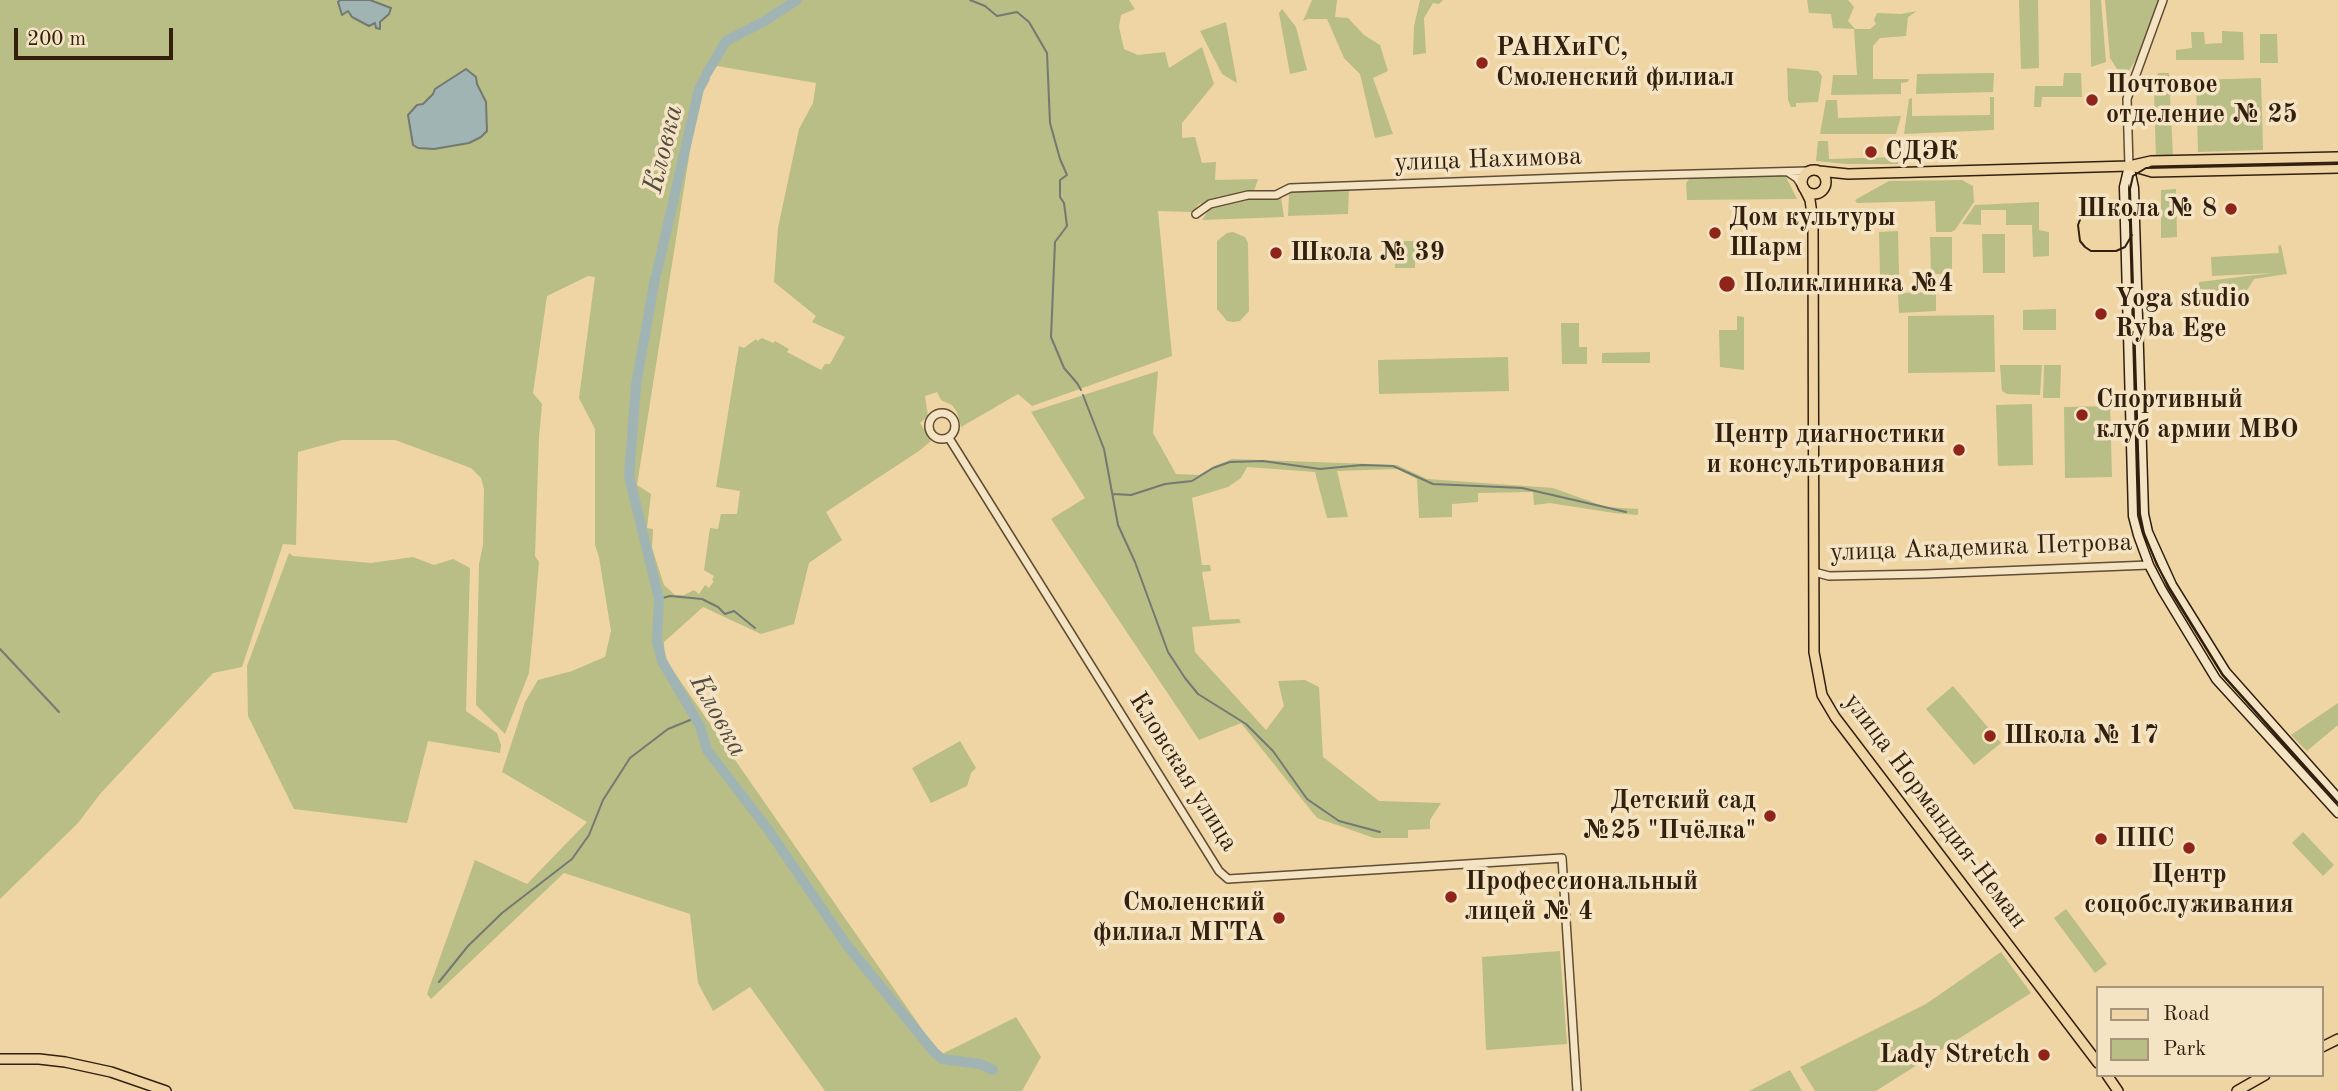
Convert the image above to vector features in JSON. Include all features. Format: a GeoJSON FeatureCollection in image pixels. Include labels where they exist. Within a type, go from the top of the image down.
{"type":"FeatureCollection","features":[{"type":"Feature","properties":{"kind":"main road"},"geometry":{"type":"LineString","coordinates":[[1803,187],[1811,193],[1823,188],[1834,176],[1848,174],[2129,166],[2151,161],[2338,157]]}},
{"type":"Feature","properties":{"kind":"main road"},"geometry":{"type":"LineString","coordinates":[[2129,166],[2151,172],[2338,168]]}},
{"type":"Feature","properties":{"kind":"main road"},"geometry":{"type":"LineString","coordinates":[[2129,166],[2134,188],[2144,514],[2148,532],[2162,565],[2226,672],[2338,798]]}},
{"type":"Feature","properties":{"kind":"main road"},"geometry":{"type":"LineString","coordinates":[[2129,166],[2124,187],[2133,516],[2149,565],[2216,679],[2338,813]]}},
{"type":"Feature","properties":{"kind":"main road"},"geometry":{"type":"LineString","coordinates":[[1813,221],[1810,200],[1803,187],[1804,175],[1814,171],[1848,174]]}},
{"type":"Feature","properties":{"kind":"main road"},"geometry":{"type":"LineString","coordinates":[[1813,221],[1825,180],[1814,171]]}},
{"type":"Feature","properties":{"kind":"main road"},"geometry":{"type":"LineString","coordinates":[[2134,188],[2137,178],[2151,172]]}},
{"type":"Feature","properties":{"kind":"main road","name":"улица Нормандия-Неман"},"geometry":{"type":"LineString","coordinates":[[1813,221],[1815,662],[1822,695],[1835,718],[2096,1060]]}},
{"type":"Feature","properties":{"kind":"main road"},"geometry":{"type":"LineString","coordinates":[[2130,402],[2140,402]]}},
{"type":"Feature","properties":{"kind":"main road"},"geometry":{"type":"LineString","coordinates":[[0,1059],[65,1062],[111,1072],[166,1091]]}},
{"type":"Feature","properties":{"kind":"main road"},"geometry":{"type":"LineString","coordinates":[[2236,1091],[2261,1077]]}},
{"type":"Feature","properties":{"kind":"street"},"geometry":{"type":"LineString","coordinates":[[2129,166],[2127,99],[2163,0]]}},
{"type":"Feature","properties":{"kind":"street","name":"улица Нахимова"},"geometry":{"type":"LineString","coordinates":[[1196,214],[1210,204],[1248,195],[1276,195],[1290,188],[1814,171]]}},
{"type":"Feature","properties":{"kind":"street"},"geometry":{"type":"LineString","coordinates":[[1787,172],[1797,178],[1803,187]]}},
{"type":"Feature","properties":{"kind":"street","name":"Кловская улица"},"geometry":{"type":"LineString","coordinates":[[948,438],[1213,861],[1228,879],[1562,858],[1577,1091]]}},
{"type":"Feature","properties":{"kind":"street","name":"улица Академика Петрова"},"geometry":{"type":"LineString","coordinates":[[1814,572],[1837,576],[2149,565]]}},
{"type":"Feature","properties":{"kind":"green space"},"geometry":{"type":"Polygon","coordinates":[[[0,0],[1129,0],[1135,9],[1121,15],[1119,27],[1124,49],[1138,55],[1165,52],[1169,68],[1202,47],[1214,84],[1182,123],[1182,138],[1195,137],[1202,163],[1216,162],[1215,180],[1258,179],[1254,191],[1199,204],[1192,212],[1158,211],[1172,356],[1032,406],[1018,394],[961,427],[957,412],[952,405],[941,400],[937,392],[925,396],[928,416],[920,423],[931,441],[826,512],[842,540],[809,563],[794,624],[761,634],[703,607],[664,642],[665,659],[940,1055],[1016,1017],[1041,1057],[1022,1091],[825,1091],[750,987],[713,1011],[698,983],[690,914],[564,873],[431,999],[427,994],[475,860],[527,884],[587,822],[502,772],[525,702],[538,680],[572,671],[605,657],[611,631],[595,545],[595,429],[579,398],[595,277],[588,276],[547,296],[533,393],[542,404],[535,556],[539,562],[533,633],[529,673],[505,734],[476,705],[479,564],[483,545],[484,489],[481,478],[471,468],[395,440],[342,440],[298,452],[296,545],[283,544],[242,667],[213,673],[100,794],[78,823],[0,899],[0,0]],[[717,66],[701,81],[637,485],[651,494],[647,528],[653,529],[652,548],[664,585],[675,595],[684,595],[694,590],[699,594],[705,585],[709,588],[714,576],[704,570],[710,528],[718,529],[721,514],[737,514],[740,491],[716,487],[739,346],[744,348],[762,338],[773,343],[775,341],[789,349],[787,352],[821,370],[825,364],[830,364],[845,337],[812,322],[816,316],[774,282],[778,228],[799,129],[813,103],[816,83],[717,66]]]}},
{"type":"Feature","properties":{"kind":"green space"},"geometry":{"type":"Polygon","coordinates":[[[1312,0],[1337,0],[1335,17],[1348,18],[1364,35],[1380,45],[1388,71],[1373,78],[1393,134],[1375,138],[1360,74],[1344,58],[1327,19],[1303,21],[1312,0]]]}},
{"type":"Feature","properties":{"kind":"green space"},"geometry":{"type":"Polygon","coordinates":[[[1420,0],[1443,0],[1439,4],[1433,3],[1424,18],[1426,53],[1413,55],[1414,26],[1420,0]]]}},
{"type":"Feature","properties":{"kind":"green space"},"geometry":{"type":"Polygon","coordinates":[[[1807,0],[1848,0],[1854,7],[1848,21],[1855,29],[1870,29],[1876,24],[1874,20],[1877,13],[1901,14],[1917,11],[1908,17],[1906,36],[1880,38],[1873,46],[1873,79],[1909,79],[1908,82],[1901,83],[1901,94],[1831,95],[1833,75],[1857,75],[1854,29],[1833,28],[1831,14],[1809,13],[1807,0]]]}},
{"type":"Feature","properties":{"kind":"green space"},"geometry":{"type":"Polygon","coordinates":[[[2019,0],[2038,0],[2039,68],[2021,69],[2019,0]]]}},
{"type":"Feature","properties":{"kind":"green space"},"geometry":{"type":"Polygon","coordinates":[[[2090,0],[2101,0],[2106,62],[2091,67],[2090,0]]]}},
{"type":"Feature","properties":{"kind":"green space"},"geometry":{"type":"Polygon","coordinates":[[[2105,0],[2160,0],[2137,58],[2128,72],[2117,69],[2110,58],[2105,0]]]}},
{"type":"Feature","properties":{"kind":"green space"},"geometry":{"type":"Polygon","coordinates":[[[1282,9],[1296,27],[1307,70],[1290,74],[1279,13],[1282,9]]]}},
{"type":"Feature","properties":{"kind":"green space"},"geometry":{"type":"Polygon","coordinates":[[[1226,22],[1237,83],[1222,74],[1200,31],[1226,22]]]}},
{"type":"Feature","properties":{"kind":"green space"},"geometry":{"type":"Polygon","coordinates":[[[2222,31],[2243,32],[2244,60],[2176,60],[2176,50],[2192,48],[2191,32],[2204,32],[2205,44],[2222,43],[2222,31]]]}},
{"type":"Feature","properties":{"kind":"green space"},"geometry":{"type":"Polygon","coordinates":[[[2260,34],[2277,34],[2278,63],[2260,63],[2260,34]]]}},
{"type":"Feature","properties":{"kind":"green space"},"geometry":{"type":"Polygon","coordinates":[[[1787,68],[1818,71],[1822,76],[1818,102],[1796,103],[1796,107],[1791,107],[1788,100],[1787,68]]]}},
{"type":"Feature","properties":{"kind":"green space"},"geometry":{"type":"Polygon","coordinates":[[[1994,73],[1993,92],[1916,94],[1917,74],[1994,73]]]}},
{"type":"Feature","properties":{"kind":"green space"},"geometry":{"type":"Polygon","coordinates":[[[2064,73],[2081,73],[2082,97],[2042,97],[2041,107],[2034,107],[2035,86],[2063,86],[2064,73]]]}},
{"type":"Feature","properties":{"kind":"green space"},"geometry":{"type":"Polygon","coordinates":[[[2158,73],[2169,73],[2173,158],[2156,159],[2154,90],[2158,73]]]}},
{"type":"Feature","properties":{"kind":"green space"},"geometry":{"type":"Polygon","coordinates":[[[2261,78],[2263,150],[2198,152],[2196,80],[2261,78]]]}},
{"type":"Feature","properties":{"kind":"green space"},"geometry":{"type":"Polygon","coordinates":[[[1990,97],[1994,97],[1994,130],[1904,134],[1909,99],[1912,98],[1912,116],[1990,115],[1990,97]]]}},
{"type":"Feature","properties":{"kind":"green space"},"geometry":{"type":"Polygon","coordinates":[[[1826,100],[1837,100],[1838,118],[1901,116],[1896,134],[1820,134],[1826,100]]]}},
{"type":"Feature","properties":{"kind":"green space"},"geometry":{"type":"Polygon","coordinates":[[[1818,141],[1828,141],[1829,159],[1897,157],[1898,164],[1816,161],[1818,141]]]}},
{"type":"Feature","properties":{"kind":"green space"},"geometry":{"type":"Polygon","coordinates":[[[1785,175],[1797,199],[1687,200],[1686,183],[1690,178],[1785,175]]]}},
{"type":"Feature","properties":{"kind":"green space"},"geometry":{"type":"Polygon","coordinates":[[[1962,180],[1973,186],[1974,202],[1951,232],[1936,232],[1935,201],[1857,203],[1855,200],[1889,181],[1962,180]]]}},
{"type":"Feature","properties":{"kind":"green space"},"geometry":{"type":"Polygon","coordinates":[[[2176,189],[2177,237],[2161,238],[2161,190],[2176,189]]]}},
{"type":"Feature","properties":{"kind":"green space"},"geometry":{"type":"Polygon","coordinates":[[[1349,190],[1348,214],[1288,216],[1289,194],[1293,192],[1349,190]]]}},
{"type":"Feature","properties":{"kind":"green space"},"geometry":{"type":"Polygon","coordinates":[[[1281,197],[1284,217],[1202,220],[1211,207],[1248,198],[1281,197]]]}},
{"type":"Feature","properties":{"kind":"green space"},"geometry":{"type":"Polygon","coordinates":[[[2039,202],[2039,230],[2049,232],[2049,256],[2033,257],[2032,225],[2006,225],[2006,210],[1981,210],[1981,225],[1962,224],[1975,205],[2039,202]]]}},
{"type":"Feature","properties":{"kind":"green space"},"geometry":{"type":"Polygon","coordinates":[[[1898,231],[1899,275],[1880,275],[1879,232],[1898,231]]]}},
{"type":"Feature","properties":{"kind":"green space"},"geometry":{"type":"Polygon","coordinates":[[[1233,232],[1245,237],[1248,243],[1249,311],[1240,321],[1233,322],[1227,321],[1217,309],[1217,241],[1233,232]]]}},
{"type":"Feature","properties":{"kind":"green space"},"geometry":{"type":"Polygon","coordinates":[[[1982,234],[2005,234],[2005,273],[1983,273],[1982,234]]]}},
{"type":"Feature","properties":{"kind":"green space"},"geometry":{"type":"Polygon","coordinates":[[[1930,237],[1952,237],[1952,274],[1931,274],[1930,237]]]}},
{"type":"Feature","properties":{"kind":"green space"},"geometry":{"type":"Polygon","coordinates":[[[1394,241],[1415,241],[1415,268],[1395,268],[1394,241]]]}},
{"type":"Feature","properties":{"kind":"green space"},"geometry":{"type":"Polygon","coordinates":[[[2281,245],[2287,274],[2254,279],[2238,305],[2199,308],[2199,282],[2272,273],[2212,276],[2211,257],[2279,253],[2278,246],[2281,245]]]}},
{"type":"Feature","properties":{"kind":"green space"},"geometry":{"type":"Polygon","coordinates":[[[1936,292],[1936,311],[1899,313],[1898,293],[1936,292]]]}},
{"type":"Feature","properties":{"kind":"green space"},"geometry":{"type":"Polygon","coordinates":[[[2056,309],[2056,330],[2023,330],[2023,310],[2056,309]]]}},
{"type":"Feature","properties":{"kind":"green space"},"geometry":{"type":"Polygon","coordinates":[[[1994,315],[1995,372],[1908,373],[1908,316],[1994,315]]]}},
{"type":"Feature","properties":{"kind":"green space"},"geometry":{"type":"Polygon","coordinates":[[[1737,316],[1744,317],[1744,370],[1720,367],[1719,330],[1737,330],[1737,316]]]}},
{"type":"Feature","properties":{"kind":"green space"},"geometry":{"type":"Polygon","coordinates":[[[1561,323],[1579,323],[1579,347],[1587,347],[1587,364],[1562,364],[1561,323]]]}},
{"type":"Feature","properties":{"kind":"green space"},"geometry":{"type":"Polygon","coordinates":[[[1650,352],[1650,363],[1602,363],[1602,353],[1650,352]]]}},
{"type":"Feature","properties":{"kind":"green space"},"geometry":{"type":"Polygon","coordinates":[[[1508,357],[1509,391],[1379,394],[1378,360],[1508,357]]]}},
{"type":"Feature","properties":{"kind":"green space"},"geometry":{"type":"Polygon","coordinates":[[[2000,365],[2042,365],[2040,395],[2007,394],[2002,391],[2000,365]]]}},
{"type":"Feature","properties":{"kind":"green space"},"geometry":{"type":"Polygon","coordinates":[[[2044,365],[2061,365],[2060,398],[2043,398],[2044,365]]]}},
{"type":"Feature","properties":{"kind":"green space"},"geometry":{"type":"Polygon","coordinates":[[[1158,371],[1153,433],[1176,474],[1199,475],[1232,459],[1397,465],[1427,479],[1553,488],[1606,507],[1638,509],[1638,515],[1550,503],[1534,505],[1533,492],[1478,493],[1478,502],[1452,504],[1452,517],[1419,518],[1417,479],[1398,469],[1337,471],[1348,517],[1327,518],[1315,472],[1247,467],[1241,478],[1228,487],[1192,498],[1202,565],[1210,565],[1211,571],[1202,572],[1210,620],[1239,619],[1241,623],[1192,627],[1195,652],[1266,730],[1284,706],[1278,681],[1305,680],[1319,687],[1323,757],[1379,801],[1441,803],[1430,820],[1430,829],[1408,830],[1408,838],[1374,838],[1317,818],[1241,723],[1199,740],[1051,519],[1085,498],[1031,412],[1158,371]]]}},
{"type":"Feature","properties":{"kind":"green space"},"geometry":{"type":"Polygon","coordinates":[[[2032,404],[2033,465],[1998,466],[1996,405],[2032,404]]]}},
{"type":"Feature","properties":{"kind":"green space"},"geometry":{"type":"Polygon","coordinates":[[[2110,406],[2112,477],[2065,478],[2064,407],[2110,406]]]}},
{"type":"Feature","properties":{"kind":"green space"},"geometry":{"type":"Polygon","coordinates":[[[289,553],[293,556],[371,563],[413,557],[434,565],[453,559],[470,568],[466,711],[497,733],[501,745],[500,753],[428,741],[407,823],[294,809],[248,716],[247,666],[289,553]]]}},
{"type":"Feature","properties":{"kind":"green space"},"geometry":{"type":"Polygon","coordinates":[[[1953,686],[2001,743],[1974,765],[1926,709],[1953,686]]]}},
{"type":"Feature","properties":{"kind":"green space"},"geometry":{"type":"Polygon","coordinates":[[[2338,703],[2338,725],[2307,751],[2291,735],[2338,703]]]}},
{"type":"Feature","properties":{"kind":"green space"},"geometry":{"type":"Polygon","coordinates":[[[960,741],[976,768],[971,773],[967,786],[931,803],[912,768],[960,741]]]}},
{"type":"Feature","properties":{"kind":"green space"},"geometry":{"type":"Polygon","coordinates":[[[2303,832],[2334,865],[2323,876],[2292,843],[2303,832]]]}},
{"type":"Feature","properties":{"kind":"green space"},"geometry":{"type":"Polygon","coordinates":[[[2066,909],[2107,964],[2095,973],[2054,918],[2066,909]]]}},
{"type":"Feature","properties":{"kind":"green space"},"geometry":{"type":"Polygon","coordinates":[[[1560,951],[1567,1044],[1486,1050],[1482,957],[1560,951]]]}},
{"type":"Feature","properties":{"kind":"green space"},"geometry":{"type":"Polygon","coordinates":[[[2001,952],[2031,993],[1876,1091],[1815,1091],[1800,1067],[1926,1004],[2001,952]]]}},
{"type":"Feature","properties":{"kind":"green space"},"geometry":{"type":"Polygon","coordinates":[[[1790,1070],[1802,1091],[1749,1091],[1790,1070]]]}},
{"type":"Feature","properties":{"kind":"shaded area"},"geometry":{"type":"Polygon","coordinates":[[[370,0],[391,8],[389,14],[380,22],[380,29],[376,28],[375,23],[369,26],[352,17],[348,11],[342,15],[338,2],[370,0]]]}},
{"type":"Feature","properties":{"kind":"shaded area"},"geometry":{"type":"Polygon","coordinates":[[[466,69],[476,77],[486,102],[487,131],[469,143],[434,149],[413,145],[408,115],[417,105],[423,104],[435,89],[466,69]]]}},
{"type":"Feature","properties":{"kind":"waterway","name":"Кловка"},"geometry":{"type":"LineString","coordinates":[[707,73],[726,41],[797,0]]}},
{"type":"Feature","properties":{"kind":"waterway"},"geometry":{"type":"LineString","coordinates":[[970,0],[985,6],[997,16],[1017,12],[1029,22],[1047,53],[1050,123],[1067,175],[1060,180],[1060,197],[1064,203],[1067,226],[1055,242],[1051,337],[1064,368],[1081,390]]}},
{"type":"Feature","properties":{"kind":"waterway","name":"Кловка"},"geometry":{"type":"LineString","coordinates":[[657,272],[699,89],[705,78]]}},
{"type":"Feature","properties":{"kind":"waterway","name":"Кловка"},"geometry":{"type":"LineString","coordinates":[[655,278],[636,385],[629,476],[659,599],[657,641],[662,661],[700,726],[707,750],[767,828],[846,944],[942,1059],[980,1064],[993,1070]]}},
{"type":"Feature","properties":{"kind":"waterway"},"geometry":{"type":"LineString","coordinates":[[1083,395],[1104,449],[1118,525],[1135,562],[1168,652],[1185,678],[1198,694],[1246,724],[1273,751],[1307,799],[1339,821],[1380,832]]}},
{"type":"Feature","properties":{"kind":"waterway"},"geometry":{"type":"LineString","coordinates":[[1113,494],[1131,495],[1165,484],[1192,481],[1213,468],[1230,462],[1263,461],[1320,469],[1362,465],[1393,466],[1433,484],[1522,488],[1626,512]]}},
{"type":"Feature","properties":{"kind":"waterway"},"geometry":{"type":"LineString","coordinates":[[659,599],[670,596],[702,599],[725,614],[734,611],[755,628]]}},
{"type":"Feature","properties":{"kind":"waterway"},"geometry":{"type":"LineString","coordinates":[[0,649],[59,712]]}},
{"type":"Feature","properties":{"kind":"waterway"},"geometry":{"type":"LineString","coordinates":[[439,982],[468,946],[502,913],[572,859],[589,835],[603,800],[630,758],[668,729],[695,718]]}},
{"type":"Feature","properties":{"kind":"tram line"},"geometry":{"type":"LineString","coordinates":[[2338,164],[2146,168],[2133,176],[2130,189],[2140,514],[2144,533],[2169,587],[2223,675],[2338,803]]}},
{"type":"Feature","properties":{"kind":"tram line"},"geometry":{"type":"LineString","coordinates":[[2131,223],[2123,210],[2115,206],[2083,212],[2078,225],[2080,241],[2091,251],[2116,251],[2125,247],[2132,235]]}},
{"type":"Feature","properties":{"kind":"place","name":"РАНХиГС, Смоленский филиал"},"geometry":{"type":"Point","coordinates":[1482,63]}},
{"type":"Feature","properties":{"kind":"place","name":"Почтовое отделение № 25"},"geometry":{"type":"Point","coordinates":[2092,100]}},
{"type":"Feature","properties":{"kind":"place","name":"СДЭК"},"geometry":{"type":"Point","coordinates":[1871,152]}},
{"type":"Feature","properties":{"kind":"place","name":"Школа № 8"},"geometry":{"type":"Point","coordinates":[2231,209]}},
{"type":"Feature","properties":{"kind":"place","name":"Дом культуры Шарм"},"geometry":{"type":"Point","coordinates":[1715,233]}},
{"type":"Feature","properties":{"kind":"place","name":"Школа № 39"},"geometry":{"type":"Point","coordinates":[1276,253]}},
{"type":"Feature","properties":{"kind":"place","name":"Поликлиника №4"},"geometry":{"type":"Point","coordinates":[1727,284]}},
{"type":"Feature","properties":{"kind":"place","name":"Yoga studio Ryba Ege"},"geometry":{"type":"Point","coordinates":[2101,314]}},
{"type":"Feature","properties":{"kind":"place","name":"Спортивный клуб армии МВО"},"geometry":{"type":"Point","coordinates":[2082,415]}},
{"type":"Feature","properties":{"kind":"place","name":"Центр диагностики и консультирования"},"geometry":{"type":"Point","coordinates":[1959,450]}},
{"type":"Feature","properties":{"kind":"place","name":"Школа № 17"},"geometry":{"type":"Point","coordinates":[1990,736]}},
{"type":"Feature","properties":{"kind":"place","name":"Детский сад №25 \"Пчёлка\""},"geometry":{"type":"Point","coordinates":[1770,816]}},
{"type":"Feature","properties":{"kind":"place","name":"ППС"},"geometry":{"type":"Point","coordinates":[2101,839]}},
{"type":"Feature","properties":{"kind":"place","name":"Центр соцобслуживания"},"geometry":{"type":"Point","coordinates":[2189,848]}},
{"type":"Feature","properties":{"kind":"place","name":"Профессиональный лицей № 4"},"geometry":{"type":"Point","coordinates":[1451,897]}},
{"type":"Feature","properties":{"kind":"place","name":"Смоленский филиал МГТА"},"geometry":{"type":"Point","coordinates":[1279,918]}},
{"type":"Feature","properties":{"kind":"place","name":"Lady Stretch"},"geometry":{"type":"Point","coordinates":[2044,1055]}}]}
